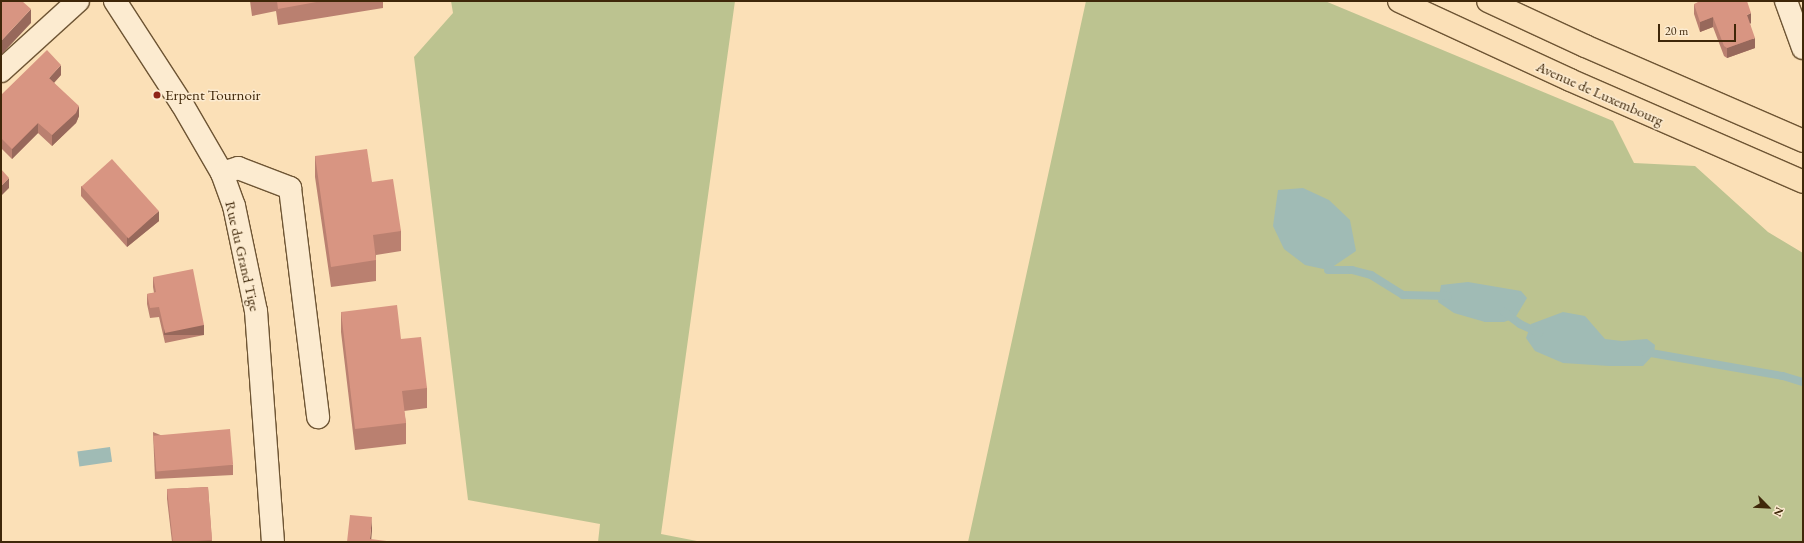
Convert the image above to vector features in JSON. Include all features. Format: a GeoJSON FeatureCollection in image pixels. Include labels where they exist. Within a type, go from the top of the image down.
{"type":"FeatureCollection","features":[{"type":"Feature","properties":{"kind":"main road","name":"Avenue de Luxembourg"},"geometry":{"type":"LineString","coordinates":[[1399,1],[1570,80],[1803,182]]}},
{"type":"Feature","properties":{"kind":"main road"},"geometry":{"type":"LineString","coordinates":[[1488,1],[1585,46],[1803,141]]}},
{"type":"Feature","properties":{"kind":"street"},"geometry":{"type":"LineString","coordinates":[[1,71],[78,1]]}},
{"type":"Feature","properties":{"kind":"street","name":"Rue du Grand Tige"},"geometry":{"type":"LineString","coordinates":[[115,1],[182,104],[222,173],[234,206],[256,311],[273,542]]}},
{"type":"Feature","properties":{"kind":"street"},"geometry":{"type":"LineString","coordinates":[[1786,1],[1803,48]]}},
{"type":"Feature","properties":{"kind":"street"},"geometry":{"type":"LineString","coordinates":[[222,173],[238,168],[290,188],[318,416]]}},
{"type":"Feature","properties":{"kind":"green space"},"geometry":{"type":"Polygon","coordinates":[[[451,1],[735,1],[661,534],[702,542],[598,542],[600,524],[468,500],[414,57],[453,13],[451,1]]]}},
{"type":"Feature","properties":{"kind":"green space"},"geometry":{"type":"Polygon","coordinates":[[[1086,1],[1325,1],[1613,121],[1634,163],[1695,166],[1768,232],[1803,253],[1803,542],[968,542],[1086,1]]]}},
{"type":"Feature","properties":{"kind":"water"},"geometry":{"type":"Polygon","coordinates":[[[1303,188],[1329,200],[1350,220],[1356,251],[1328,270],[1305,265],[1284,249],[1273,226],[1278,190],[1303,188]]]}},
{"type":"Feature","properties":{"kind":"water"},"geometry":{"type":"Polygon","coordinates":[[[1468,282],[1521,291],[1527,298],[1515,318],[1504,322],[1485,322],[1454,313],[1438,302],[1441,285],[1468,282]]]}},
{"type":"Feature","properties":{"kind":"water"},"geometry":{"type":"Polygon","coordinates":[[[1563,312],[1585,316],[1605,339],[1622,341],[1647,339],[1655,345],[1654,354],[1643,366],[1609,366],[1563,363],[1535,351],[1526,338],[1531,324],[1563,312]]]}},
{"type":"Feature","properties":{"kind":"water"},"geometry":{"type":"Polygon","coordinates":[[[110,447],[112,462],[79,466],[77,452],[110,447]]]}},
{"type":"Feature","properties":{"kind":"building"},"geometry":{"type":"Polygon","coordinates":[[[1,1],[22,1],[31,9],[1,41],[1,1]]]}},
{"type":"Feature","properties":{"kind":"building"},"geometry":{"type":"Polygon","coordinates":[[[277,1],[322,1],[278,9],[277,1]]]}},
{"type":"Feature","properties":{"kind":"building"},"geometry":{"type":"Polygon","coordinates":[[[1700,1],[1747,1],[1751,13],[1747,15],[1755,38],[1727,48],[1724,46],[1713,17],[1700,22],[1694,4],[1700,1]]]}},
{"type":"Feature","properties":{"kind":"building"},"geometry":{"type":"Polygon","coordinates":[[[47,50],[61,65],[49,78],[79,106],[76,113],[52,135],[38,123],[12,149],[1,138],[1,95],[47,50]]]}},
{"type":"Feature","properties":{"kind":"building"},"geometry":{"type":"Polygon","coordinates":[[[367,149],[372,182],[393,179],[401,231],[373,235],[376,260],[331,267],[315,156],[367,149]]]}},
{"type":"Feature","properties":{"kind":"building"},"geometry":{"type":"Polygon","coordinates":[[[112,159],[159,211],[128,238],[82,186],[112,159]]]}},
{"type":"Feature","properties":{"kind":"building"},"geometry":{"type":"Polygon","coordinates":[[[1,169],[9,178],[1,186],[1,169]]]}},
{"type":"Feature","properties":{"kind":"building"},"geometry":{"type":"Polygon","coordinates":[[[193,269],[204,325],[165,333],[159,307],[150,308],[147,294],[156,292],[153,277],[193,269]]]}},
{"type":"Feature","properties":{"kind":"building"},"geometry":{"type":"Polygon","coordinates":[[[397,305],[401,339],[421,337],[427,388],[402,391],[406,423],[355,429],[341,312],[397,305]]]}},
{"type":"Feature","properties":{"kind":"building"},"geometry":{"type":"Polygon","coordinates":[[[230,429],[233,465],[156,472],[153,436],[230,429]]]}},
{"type":"Feature","properties":{"kind":"building"},"geometry":{"type":"Polygon","coordinates":[[[208,487],[212,540],[173,542],[167,489],[208,487]]]}},
{"type":"Feature","properties":{"kind":"building"},"geometry":{"type":"Polygon","coordinates":[[[350,515],[372,517],[370,539],[395,542],[347,542],[350,515]]]}},
{"type":"Feature","properties":{"kind":"waterway"},"geometry":{"type":"LineString","coordinates":[[1328,270],[1352,270],[1371,275],[1403,295],[1448,296]]}},
{"type":"Feature","properties":{"kind":"waterway"},"geometry":{"type":"LineString","coordinates":[[1504,312],[1520,324],[1539,333]]}},
{"type":"Feature","properties":{"kind":"waterway"},"geometry":{"type":"LineString","coordinates":[[1645,352],[1783,376],[1803,382]]}},
{"type":"Feature","properties":{"kind":"place","name":"Erpent Tournoir"},"geometry":{"type":"Point","coordinates":[157,95]}}]}
